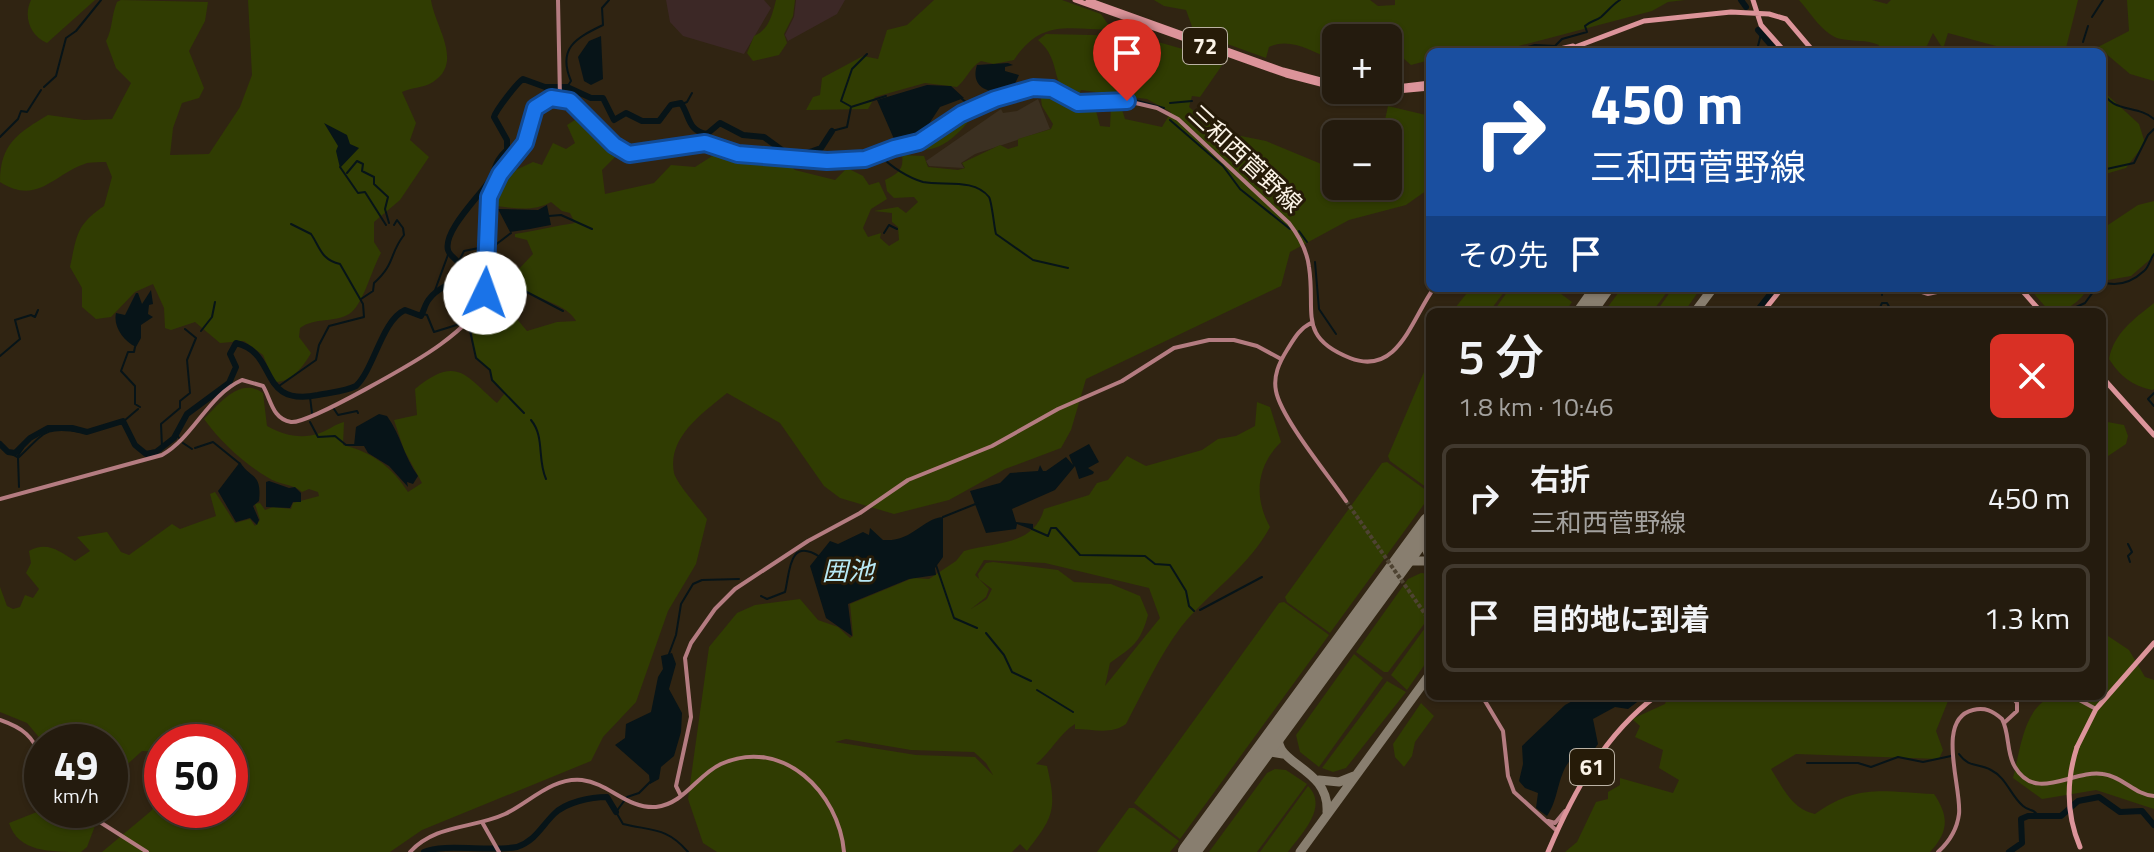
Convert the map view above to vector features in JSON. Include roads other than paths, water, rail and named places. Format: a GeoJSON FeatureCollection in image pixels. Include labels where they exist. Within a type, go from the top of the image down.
{"type":"FeatureCollection","features":[{"type":"Feature","properties":{"kind":"main road"},"geometry":{"type":"LineString","coordinates":[[0,499],[162,455],[173,448],[220,395],[242,380],[263,386],[275,413],[282,419],[300,422],[333,407],[440,345],[472,317],[485,293],[487,208],[493,186],[525,143],[535,108],[546,100],[560,98],[558,0]]}},
{"type":"Feature","properties":{"kind":"main road","name":"72"},"geometry":{"type":"LineString","coordinates":[[1075,0],[1289,76],[1322,83]]}},
{"type":"Feature","properties":{"kind":"main road","name":"72"},"geometry":{"type":"LineString","coordinates":[[1088,0],[1322,82]]}},
{"type":"Feature","properties":{"kind":"main road"},"geometry":{"type":"LineString","coordinates":[[1753,0],[1763,29],[1781,48]]}},
{"type":"Feature","properties":{"kind":"main road"},"geometry":{"type":"LineString","coordinates":[[1576,48],[1628,25],[1704,13],[1756,13],[1786,19],[1811,48]]}},
{"type":"Feature","properties":{"kind":"main road"},"geometry":{"type":"LineString","coordinates":[[1402,87],[1426,85]]}},
{"type":"Feature","properties":{"kind":"main road"},"geometry":{"type":"LineString","coordinates":[[1402,89],[1426,86]]}},
{"type":"Feature","properties":{"kind":"main road","name":"三和西菅野線"},"geometry":{"type":"LineString","coordinates":[[560,98],[573,103],[614,145],[629,154],[705,143],[738,154],[827,161],[865,159],[919,142],[961,114],[995,99],[1033,88],[1052,89],[1078,103],[1114,99],[1157,108],[1194,133],[1295,231],[1310,269],[1311,323]]}},
{"type":"Feature","properties":{"kind":"main road"},"geometry":{"type":"LineString","coordinates":[[1346,501],[1281,405],[1275,381],[1281,359],[1301,329],[1311,323],[1320,340],[1333,351],[1363,362],[1381,361],[1397,349],[1432,292]]}},
{"type":"Feature","properties":{"kind":"main road"},"geometry":{"type":"LineString","coordinates":[[1766,308],[1779,292]]}},
{"type":"Feature","properties":{"kind":"main road"},"geometry":{"type":"LineString","coordinates":[[2024,292],[2038,308]]}},
{"type":"Feature","properties":{"kind":"main road"},"geometry":{"type":"LineString","coordinates":[[681,796],[676,782],[691,717],[685,658],[691,643],[715,609],[735,589],[908,480],[992,446],[1058,409],[1122,381],[1174,348],[1209,340],[1234,340],[1257,346],[1281,359]]}},
{"type":"Feature","properties":{"kind":"main road"},"geometry":{"type":"LineString","coordinates":[[2106,381],[2154,435]]}},
{"type":"Feature","properties":{"kind":"main road"},"geometry":{"type":"LineString","coordinates":[[2106,698],[2154,643]]}},
{"type":"Feature","properties":{"kind":"main road"},"geometry":{"type":"LineString","coordinates":[[1484,700],[1503,731],[1508,776],[1514,792],[1557,831]]}},
{"type":"Feature","properties":{"kind":"main road","name":"61"},"geometry":{"type":"LineString","coordinates":[[1548,852],[1566,810],[1617,730],[1651,700]]}},
{"type":"Feature","properties":{"kind":"main road"},"geometry":{"type":"LineString","coordinates":[[2004,723],[2017,711],[2015,700]]}},
{"type":"Feature","properties":{"kind":"main road"},"geometry":{"type":"LineString","coordinates":[[2079,700],[2096,709]]}},
{"type":"Feature","properties":{"kind":"main road"},"geometry":{"type":"LineString","coordinates":[[2081,850],[2071,824],[2068,800],[2077,747],[2104,700]]}},
{"type":"Feature","properties":{"kind":"main road"},"geometry":{"type":"LineString","coordinates":[[1938,852],[1951,838],[1959,815],[1952,742],[1955,726],[1965,712],[1981,709],[1997,714],[2004,723],[2010,757],[2028,780],[2053,784],[2086,774],[2104,774],[2154,796]]}},
{"type":"Feature","properties":{"kind":"main road"},"geometry":{"type":"LineString","coordinates":[[0,720],[24,730]]}},
{"type":"Feature","properties":{"kind":"main road"},"geometry":{"type":"LineString","coordinates":[[410,852],[439,832],[506,814],[564,781],[584,780],[640,805],[659,806],[681,796],[706,774],[731,760],[758,757],[787,764],[811,780],[828,800],[838,822],[844,852]]}},
{"type":"Feature","properties":{"kind":"main road"},"geometry":{"type":"LineString","coordinates":[[1545,821],[1555,823],[1566,810]]}},
{"type":"Feature","properties":{"kind":"main road"},"geometry":{"type":"LineString","coordinates":[[482,822],[497,849]]}},
{"type":"Feature","properties":{"kind":"main road"},"geometry":{"type":"LineString","coordinates":[[109,828],[147,852]]}},
{"type":"Feature","properties":{"kind":"water"},"geometry":{"type":"Polygon","coordinates":[[[601,36],[603,79],[591,85],[584,81],[578,57],[589,41],[601,36]]]}},
{"type":"Feature","properties":{"kind":"water"},"geometry":{"type":"Polygon","coordinates":[[[977,65],[1013,65],[1005,67],[1005,71],[1019,75],[1013,88],[991,91],[980,85],[975,73],[977,65]]]}},
{"type":"Feature","properties":{"kind":"water"},"geometry":{"type":"Polygon","coordinates":[[[927,85],[951,86],[964,98],[940,107],[921,136],[894,139],[877,100],[927,85]]]}},
{"type":"Feature","properties":{"kind":"water"},"geometry":{"type":"Polygon","coordinates":[[[324,123],[347,135],[350,144],[359,148],[340,168],[336,151],[338,146],[324,123]]]}},
{"type":"Feature","properties":{"kind":"water"},"geometry":{"type":"Polygon","coordinates":[[[547,205],[551,225],[510,232],[498,209],[538,210],[547,205]]]}},
{"type":"Feature","properties":{"kind":"water"},"geometry":{"type":"Polygon","coordinates":[[[151,290],[153,304],[149,305],[148,314],[153,317],[141,325],[141,338],[136,347],[120,333],[116,313],[125,315],[136,293],[142,304],[151,290]]]}},
{"type":"Feature","properties":{"kind":"water"},"geometry":{"type":"Polygon","coordinates":[[[379,414],[387,416],[392,423],[418,476],[413,484],[407,482],[408,487],[389,466],[368,453],[364,446],[354,446],[356,427],[379,414]]]}},
{"type":"Feature","properties":{"kind":"water"},"geometry":{"type":"Polygon","coordinates":[[[1089,444],[1099,462],[1088,468],[1093,474],[1079,479],[1075,466],[1055,490],[1012,509],[1016,522],[1033,524],[1033,530],[1017,524],[1016,529],[986,533],[970,491],[1000,483],[1010,473],[1038,471],[1040,465],[1046,471],[1066,457],[1073,465],[1069,455],[1089,444]]]}},
{"type":"Feature","properties":{"kind":"water"},"geometry":{"type":"Polygon","coordinates":[[[240,462],[259,485],[259,501],[253,506],[259,520],[257,525],[250,518],[236,522],[218,491],[240,462]]]}},
{"type":"Feature","properties":{"kind":"water"},"geometry":{"type":"Polygon","coordinates":[[[266,482],[295,487],[301,493],[301,502],[293,502],[290,508],[266,507],[266,482]]]}},
{"type":"Feature","properties":{"kind":"water","name":"囲池"},"geometry":{"type":"Polygon","coordinates":[[[943,517],[943,557],[935,568],[936,575],[909,579],[848,604],[852,636],[826,618],[810,566],[830,541],[838,544],[863,532],[869,535],[870,528],[883,540],[893,540],[943,517]]]}},
{"type":"Feature","properties":{"kind":"water"},"geometry":{"type":"Polygon","coordinates":[[[672,653],[676,664],[669,689],[682,713],[681,732],[674,756],[661,767],[659,779],[650,784],[649,775],[615,745],[625,738],[626,724],[651,712],[658,677],[663,669],[661,656],[672,653]]]}},
{"type":"Feature","properties":{"kind":"water"},"geometry":{"type":"Polygon","coordinates":[[[1574,700],[1640,700],[1628,709],[1615,707],[1593,719],[1598,744],[1586,761],[1575,756],[1569,762],[1547,816],[1536,808],[1538,793],[1525,788],[1519,781],[1523,764],[1522,746],[1565,705],[1574,700]]]}},
{"type":"Feature","properties":{"kind":"waterway"},"geometry":{"type":"LineString","coordinates":[[44,87],[56,76],[66,38],[76,31],[101,0]]}},
{"type":"Feature","properties":{"kind":"waterway"},"geometry":{"type":"LineString","coordinates":[[567,87],[571,81],[567,70],[568,52],[577,40],[603,25],[602,8],[609,0]]}},
{"type":"Feature","properties":{"kind":"waterway"},"geometry":{"type":"LineString","coordinates":[[1524,48],[1555,46],[1562,39],[1587,32],[1585,26],[1620,0]]}},
{"type":"Feature","properties":{"kind":"waterway"},"geometry":{"type":"LineString","coordinates":[[1741,0],[1746,7]]}},
{"type":"Feature","properties":{"kind":"waterway"},"geometry":{"type":"LineString","coordinates":[[2092,17],[2103,0]]}},
{"type":"Feature","properties":{"kind":"waterway"},"geometry":{"type":"LineString","coordinates":[[2083,42],[2088,26]]}},
{"type":"Feature","properties":{"kind":"waterway"},"geometry":{"type":"LineString","coordinates":[[1758,30],[1774,48]]}},
{"type":"Feature","properties":{"kind":"waterway"},"geometry":{"type":"LineString","coordinates":[[1758,46],[1761,34]]}},
{"type":"Feature","properties":{"kind":"waterway"},"geometry":{"type":"LineString","coordinates":[[850,106],[841,101],[852,69],[867,54]]}},
{"type":"Feature","properties":{"kind":"waterway"},"geometry":{"type":"LineString","coordinates":[[0,444],[8,452],[15,453],[30,438],[48,428],[72,428],[87,432],[123,421],[135,445],[146,454],[156,452],[174,438],[187,414],[229,383],[236,367],[230,354],[236,343],[258,357],[277,386],[286,393],[299,397],[356,386],[397,315],[405,310],[421,316],[434,293],[457,276],[460,264],[449,252],[451,233],[489,181],[507,150],[507,140],[494,117],[523,79],[545,87],[567,87],[591,98],[603,98],[614,120],[626,113],[642,121],[659,121],[671,105],[681,103],[696,130],[707,134],[720,123],[743,135],[764,137],[786,153],[804,154],[821,148],[832,131]]}},
{"type":"Feature","properties":{"kind":"waterway"},"geometry":{"type":"LineString","coordinates":[[962,99],[971,106],[996,93],[1036,81],[1081,95]]}},
{"type":"Feature","properties":{"kind":"waterway"},"geometry":{"type":"LineString","coordinates":[[0,137],[18,119],[21,111],[27,112],[41,90]]}},
{"type":"Feature","properties":{"kind":"waterway"},"geometry":{"type":"LineString","coordinates":[[682,104],[692,93]]}},
{"type":"Feature","properties":{"kind":"waterway"},"geometry":{"type":"LineString","coordinates":[[832,131],[847,127],[851,107],[886,96]]}},
{"type":"Feature","properties":{"kind":"waterway"},"geometry":{"type":"LineString","coordinates":[[1103,96],[1120,96],[1164,108]]}},
{"type":"Feature","properties":{"kind":"waterway"},"geometry":{"type":"LineString","coordinates":[[2106,97],[2118,106],[2154,119]]}},
{"type":"Feature","properties":{"kind":"waterway"},"geometry":{"type":"LineString","coordinates":[[1170,103],[1192,101]]}},
{"type":"Feature","properties":{"kind":"waterway"},"geometry":{"type":"LineString","coordinates":[[1170,120],[1223,166],[1240,189],[1290,229]]}},
{"type":"Feature","properties":{"kind":"waterway"},"geometry":{"type":"LineString","coordinates":[[2106,169],[2134,163],[2154,129]]}},
{"type":"Feature","properties":{"kind":"waterway"},"geometry":{"type":"LineString","coordinates":[[809,153],[837,158],[866,156]]}},
{"type":"Feature","properties":{"kind":"waterway"},"geometry":{"type":"LineString","coordinates":[[881,156],[906,175],[923,182],[967,185],[983,191],[990,200],[996,234],[1033,260],[1068,268]]}},
{"type":"Feature","properties":{"kind":"waterway"},"geometry":{"type":"LineString","coordinates":[[347,173],[357,161],[363,164],[362,171],[374,177],[374,184],[388,197],[385,209],[389,223]]}},
{"type":"Feature","properties":{"kind":"waterway"},"geometry":{"type":"LineString","coordinates":[[340,167],[358,193],[365,192],[386,225]]}},
{"type":"Feature","properties":{"kind":"waterway"},"geometry":{"type":"LineString","coordinates":[[549,216],[561,215],[592,229]]}},
{"type":"Feature","properties":{"kind":"waterway"},"geometry":{"type":"LineString","coordinates":[[361,299],[373,291],[374,283],[386,270],[404,235],[397,220],[394,225]]}},
{"type":"Feature","properties":{"kind":"waterway"},"geometry":{"type":"LineString","coordinates":[[279,386],[316,360],[319,345],[329,326],[364,317],[363,304],[340,264],[325,256],[311,234],[291,224]]}},
{"type":"Feature","properties":{"kind":"waterway"},"geometry":{"type":"LineString","coordinates":[[884,233],[889,225],[897,229]]}},
{"type":"Feature","properties":{"kind":"waterway"},"geometry":{"type":"LineString","coordinates":[[1299,231],[1307,242]]}},
{"type":"Feature","properties":{"kind":"waterway"},"geometry":{"type":"LineString","coordinates":[[491,245],[494,246],[511,233]]}},
{"type":"Feature","properties":{"kind":"waterway"},"geometry":{"type":"LineString","coordinates":[[459,261],[464,251],[484,247]]}},
{"type":"Feature","properties":{"kind":"waterway"},"geometry":{"type":"LineString","coordinates":[[434,293],[449,252]]}},
{"type":"Feature","properties":{"kind":"waterway"},"geometry":{"type":"LineString","coordinates":[[2106,283],[2119,284],[2135,278],[2146,269],[2154,254]]}},
{"type":"Feature","properties":{"kind":"waterway"},"geometry":{"type":"LineString","coordinates":[[1315,262],[1319,309],[1336,334]]}},
{"type":"Feature","properties":{"kind":"waterway"},"geometry":{"type":"LineString","coordinates":[[524,413],[492,380],[490,370],[476,358],[469,326],[484,311],[485,305],[497,302],[500,288],[504,285],[523,290],[563,311]]}},
{"type":"Feature","properties":{"kind":"waterway"},"geometry":{"type":"LineString","coordinates":[[1759,308],[1772,292]]}},
{"type":"Feature","properties":{"kind":"waterway"},"geometry":{"type":"LineString","coordinates":[[2074,308],[2085,303],[2093,292]]}},
{"type":"Feature","properties":{"kind":"waterway"},"geometry":{"type":"LineString","coordinates":[[201,331],[212,317],[215,302]]}},
{"type":"Feature","properties":{"kind":"waterway"},"geometry":{"type":"LineString","coordinates":[[1880,308],[1882,303],[1887,303],[1890,308]]}},
{"type":"Feature","properties":{"kind":"waterway"},"geometry":{"type":"LineString","coordinates":[[0,356],[20,339],[15,320],[31,315],[35,317],[38,310]]}},
{"type":"Feature","properties":{"kind":"waterway"},"geometry":{"type":"LineString","coordinates":[[423,314],[427,315],[434,332],[463,323]]}},
{"type":"Feature","properties":{"kind":"waterway"},"geometry":{"type":"LineString","coordinates":[[162,447],[161,424],[180,408],[180,401],[190,393],[187,360],[196,338],[185,329]]}},
{"type":"Feature","properties":{"kind":"waterway"},"geometry":{"type":"LineString","coordinates":[[135,347],[134,352],[128,352],[121,371],[135,386],[135,404],[140,407]]}},
{"type":"Feature","properties":{"kind":"waterway"},"geometry":{"type":"LineString","coordinates":[[2154,393],[2148,399],[2154,406]]}},
{"type":"Feature","properties":{"kind":"waterway"},"geometry":{"type":"LineString","coordinates":[[310,397],[312,413]]}},
{"type":"Feature","properties":{"kind":"waterway"},"geometry":{"type":"LineString","coordinates":[[124,421],[138,409]]}},
{"type":"Feature","properties":{"kind":"waterway"},"geometry":{"type":"LineString","coordinates":[[334,409],[338,415],[358,413]]}},
{"type":"Feature","properties":{"kind":"waterway"},"geometry":{"type":"LineString","coordinates":[[531,420],[540,441],[546,479]]}},
{"type":"Feature","properties":{"kind":"waterway"},"geometry":{"type":"LineString","coordinates":[[310,422],[318,437],[335,436],[346,445],[354,445]]}},
{"type":"Feature","properties":{"kind":"waterway"},"geometry":{"type":"LineString","coordinates":[[19,487],[18,458],[39,438],[51,431],[81,432]]}},
{"type":"Feature","properties":{"kind":"waterway"},"geometry":{"type":"LineString","coordinates":[[195,448],[213,442],[239,463]]}},
{"type":"Feature","properties":{"kind":"waterway"},"geometry":{"type":"LineString","coordinates":[[183,443],[192,449]]}},
{"type":"Feature","properties":{"kind":"waterway"},"geometry":{"type":"LineString","coordinates":[[8,452],[17,457],[23,448]]}},
{"type":"Feature","properties":{"kind":"waterway"},"geometry":{"type":"LineString","coordinates":[[943,517],[978,503]]}},
{"type":"Feature","properties":{"kind":"waterway"},"geometry":{"type":"LineString","coordinates":[[1032,529],[1048,536],[1051,528],[1056,528],[1080,555],[1145,556],[1155,564],[1170,565],[1194,611]]}},
{"type":"Feature","properties":{"kind":"waterway"},"geometry":{"type":"LineString","coordinates":[[2128,544],[2132,552],[2128,556],[2130,562]]}},
{"type":"Feature","properties":{"kind":"waterway"},"geometry":{"type":"LineString","coordinates":[[761,596],[767,599],[785,592],[796,554],[802,551],[820,557]]}},
{"type":"Feature","properties":{"kind":"waterway"},"geometry":{"type":"LineString","coordinates":[[936,565],[954,618],[977,628]]}},
{"type":"Feature","properties":{"kind":"waterway"},"geometry":{"type":"LineString","coordinates":[[1200,610],[1262,577]]}},
{"type":"Feature","properties":{"kind":"waterway"},"geometry":{"type":"LineString","coordinates":[[669,654],[681,604],[693,584],[702,580],[739,579]]}},
{"type":"Feature","properties":{"kind":"waterway"},"geometry":{"type":"LineString","coordinates":[[986,633],[1004,655],[1012,672],[1031,681]]}},
{"type":"Feature","properties":{"kind":"waterway"},"geometry":{"type":"LineString","coordinates":[[1037,690],[1073,712]]}},
{"type":"Feature","properties":{"kind":"waterway"},"geometry":{"type":"LineString","coordinates":[[1959,754],[1970,763],[1996,773],[2019,802],[2038,816]]}},
{"type":"Feature","properties":{"kind":"waterway"},"geometry":{"type":"LineString","coordinates":[[1807,763],[1858,763],[1871,767],[1898,757],[1923,762],[1951,756]]}},
{"type":"Feature","properties":{"kind":"waterway"},"geometry":{"type":"LineString","coordinates":[[650,782],[639,793],[627,797],[616,812],[623,824],[666,834],[688,852]]}},
{"type":"Feature","properties":{"kind":"waterway"},"geometry":{"type":"LineString","coordinates":[[424,852],[443,848],[517,847],[534,837],[559,810],[586,799],[607,797],[616,812]]}},
{"type":"Feature","properties":{"kind":"waterway"},"geometry":{"type":"LineString","coordinates":[[2009,852],[2022,843],[2021,819],[2028,816],[2061,816],[2078,801],[2099,797],[2120,812],[2142,811],[2154,825]]}},
{"type":"Feature","properties":{"kind":"tunnel"},"geometry":{"type":"LineString","coordinates":[[1346,501],[1426,615]]}}]}
